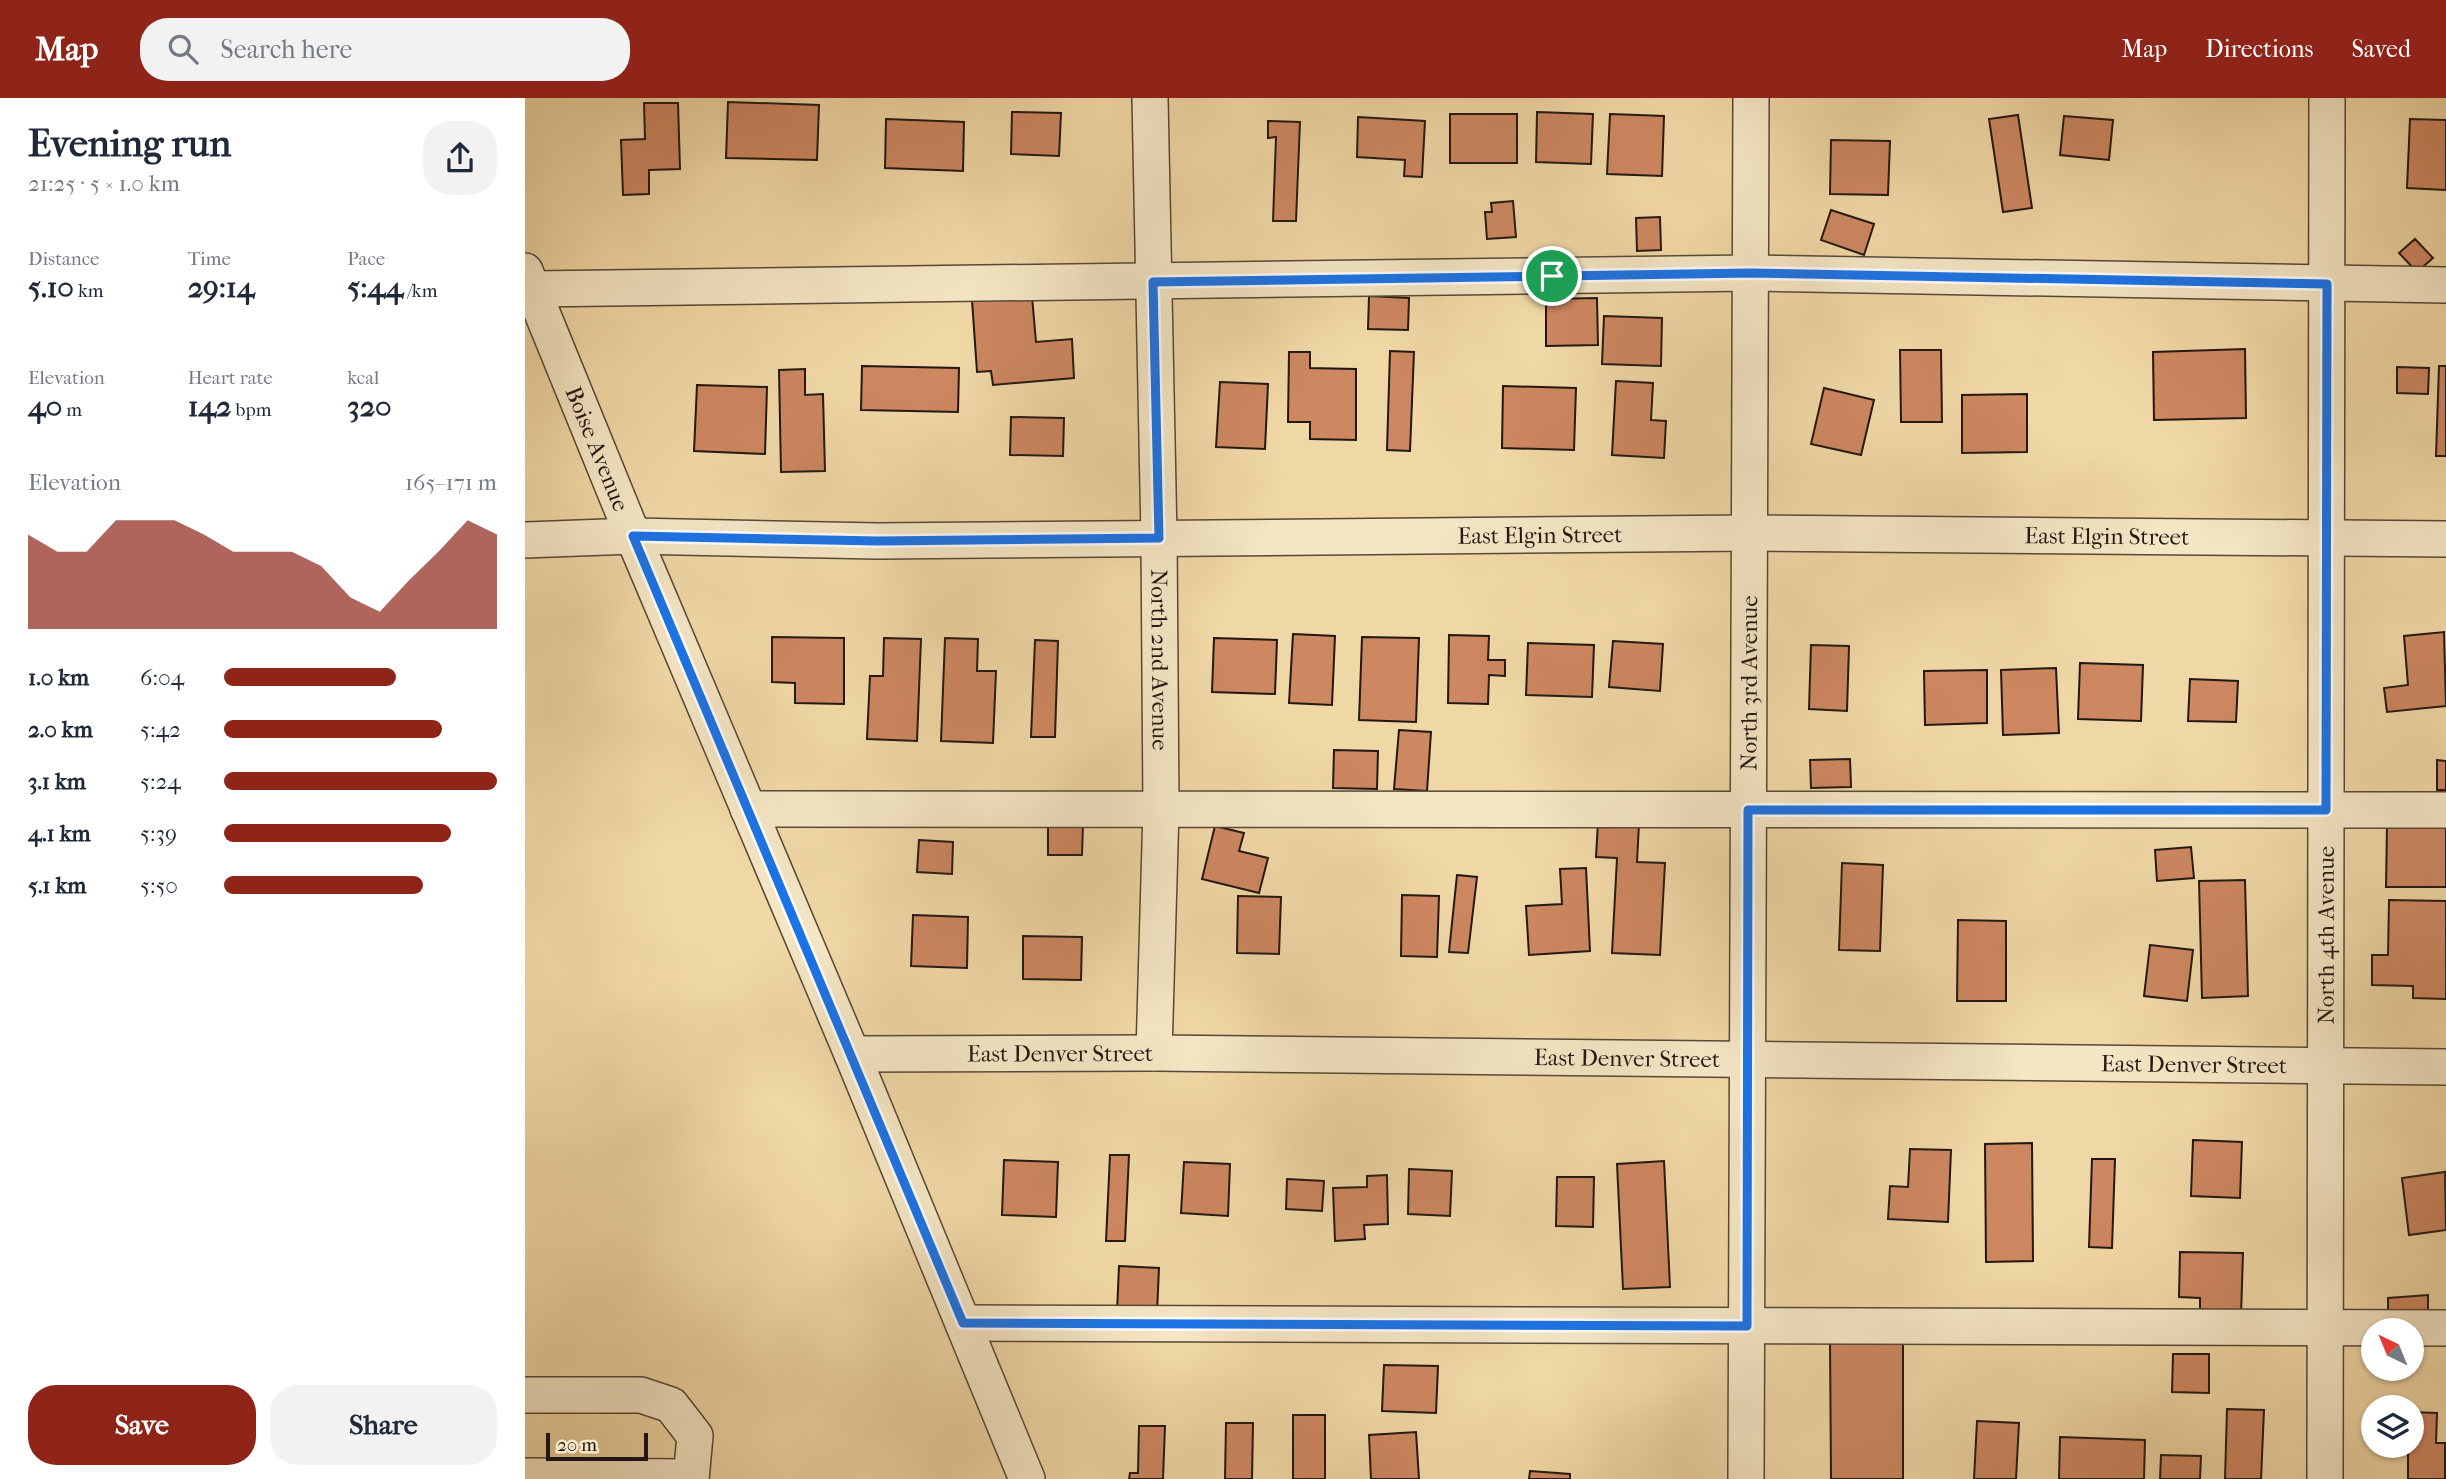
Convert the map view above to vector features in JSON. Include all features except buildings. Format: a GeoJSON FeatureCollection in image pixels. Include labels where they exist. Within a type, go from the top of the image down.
{"type":"FeatureCollection","features":[{"type":"Feature","properties":{"kind":"street","name":"North 2nd Avenue"},"geometry":{"type":"LineString","coordinates":[[1150,98],[1159,538],[1161,809],[1154,1053]]}},
{"type":"Feature","properties":{"kind":"street","name":"North 3rd Avenue"},"geometry":{"type":"LineString","coordinates":[[1747,1479],[1751,98]]}},
{"type":"Feature","properties":{"kind":"street","name":"North 4th Avenue"},"geometry":{"type":"LineString","coordinates":[[2325,1479],[2327,98]]}},
{"type":"Feature","properties":{"kind":"street"},"geometry":{"type":"LineString","coordinates":[[529,280],[1153,282],[1751,273],[2446,285]]}},
{"type":"Feature","properties":{"kind":"street","name":"Boise Avenue"},"geometry":{"type":"LineString","coordinates":[[529,280],[633,536],[852,1054],[1027,1479]]}},
{"type":"Feature","properties":{"kind":"street","name":"East Elgin Street"},"geometry":{"type":"LineString","coordinates":[[525,540],[633,536],[878,541],[1751,533],[2446,539]]}},
{"type":"Feature","properties":{"kind":"street"},"geometry":{"type":"LineString","coordinates":[[748,809],[2446,810]]}},
{"type":"Feature","properties":{"kind":"street","name":"East Denver Street"},"geometry":{"type":"LineString","coordinates":[[852,1054],[1154,1053],[2446,1067]]}},
{"type":"Feature","properties":{"kind":"street"},"geometry":{"type":"LineString","coordinates":[[963,1323],[2446,1328]]}},
{"type":"Feature","properties":{"kind":"street"},"geometry":{"type":"LineString","coordinates":[[525,1395],[641,1395],[671,1405],[695,1436],[691,1478],[525,1476]]}},
{"type":"Feature","properties":{"kind":"route"},"geometry":{"type":"LineString","coordinates":[[1751,273],[2327,284],[2326,810],[1748,810],[1747,1326],[963,1323],[633,536],[878,541],[1159,538],[1153,282],[1552,276],[1751,273]]}}]}
